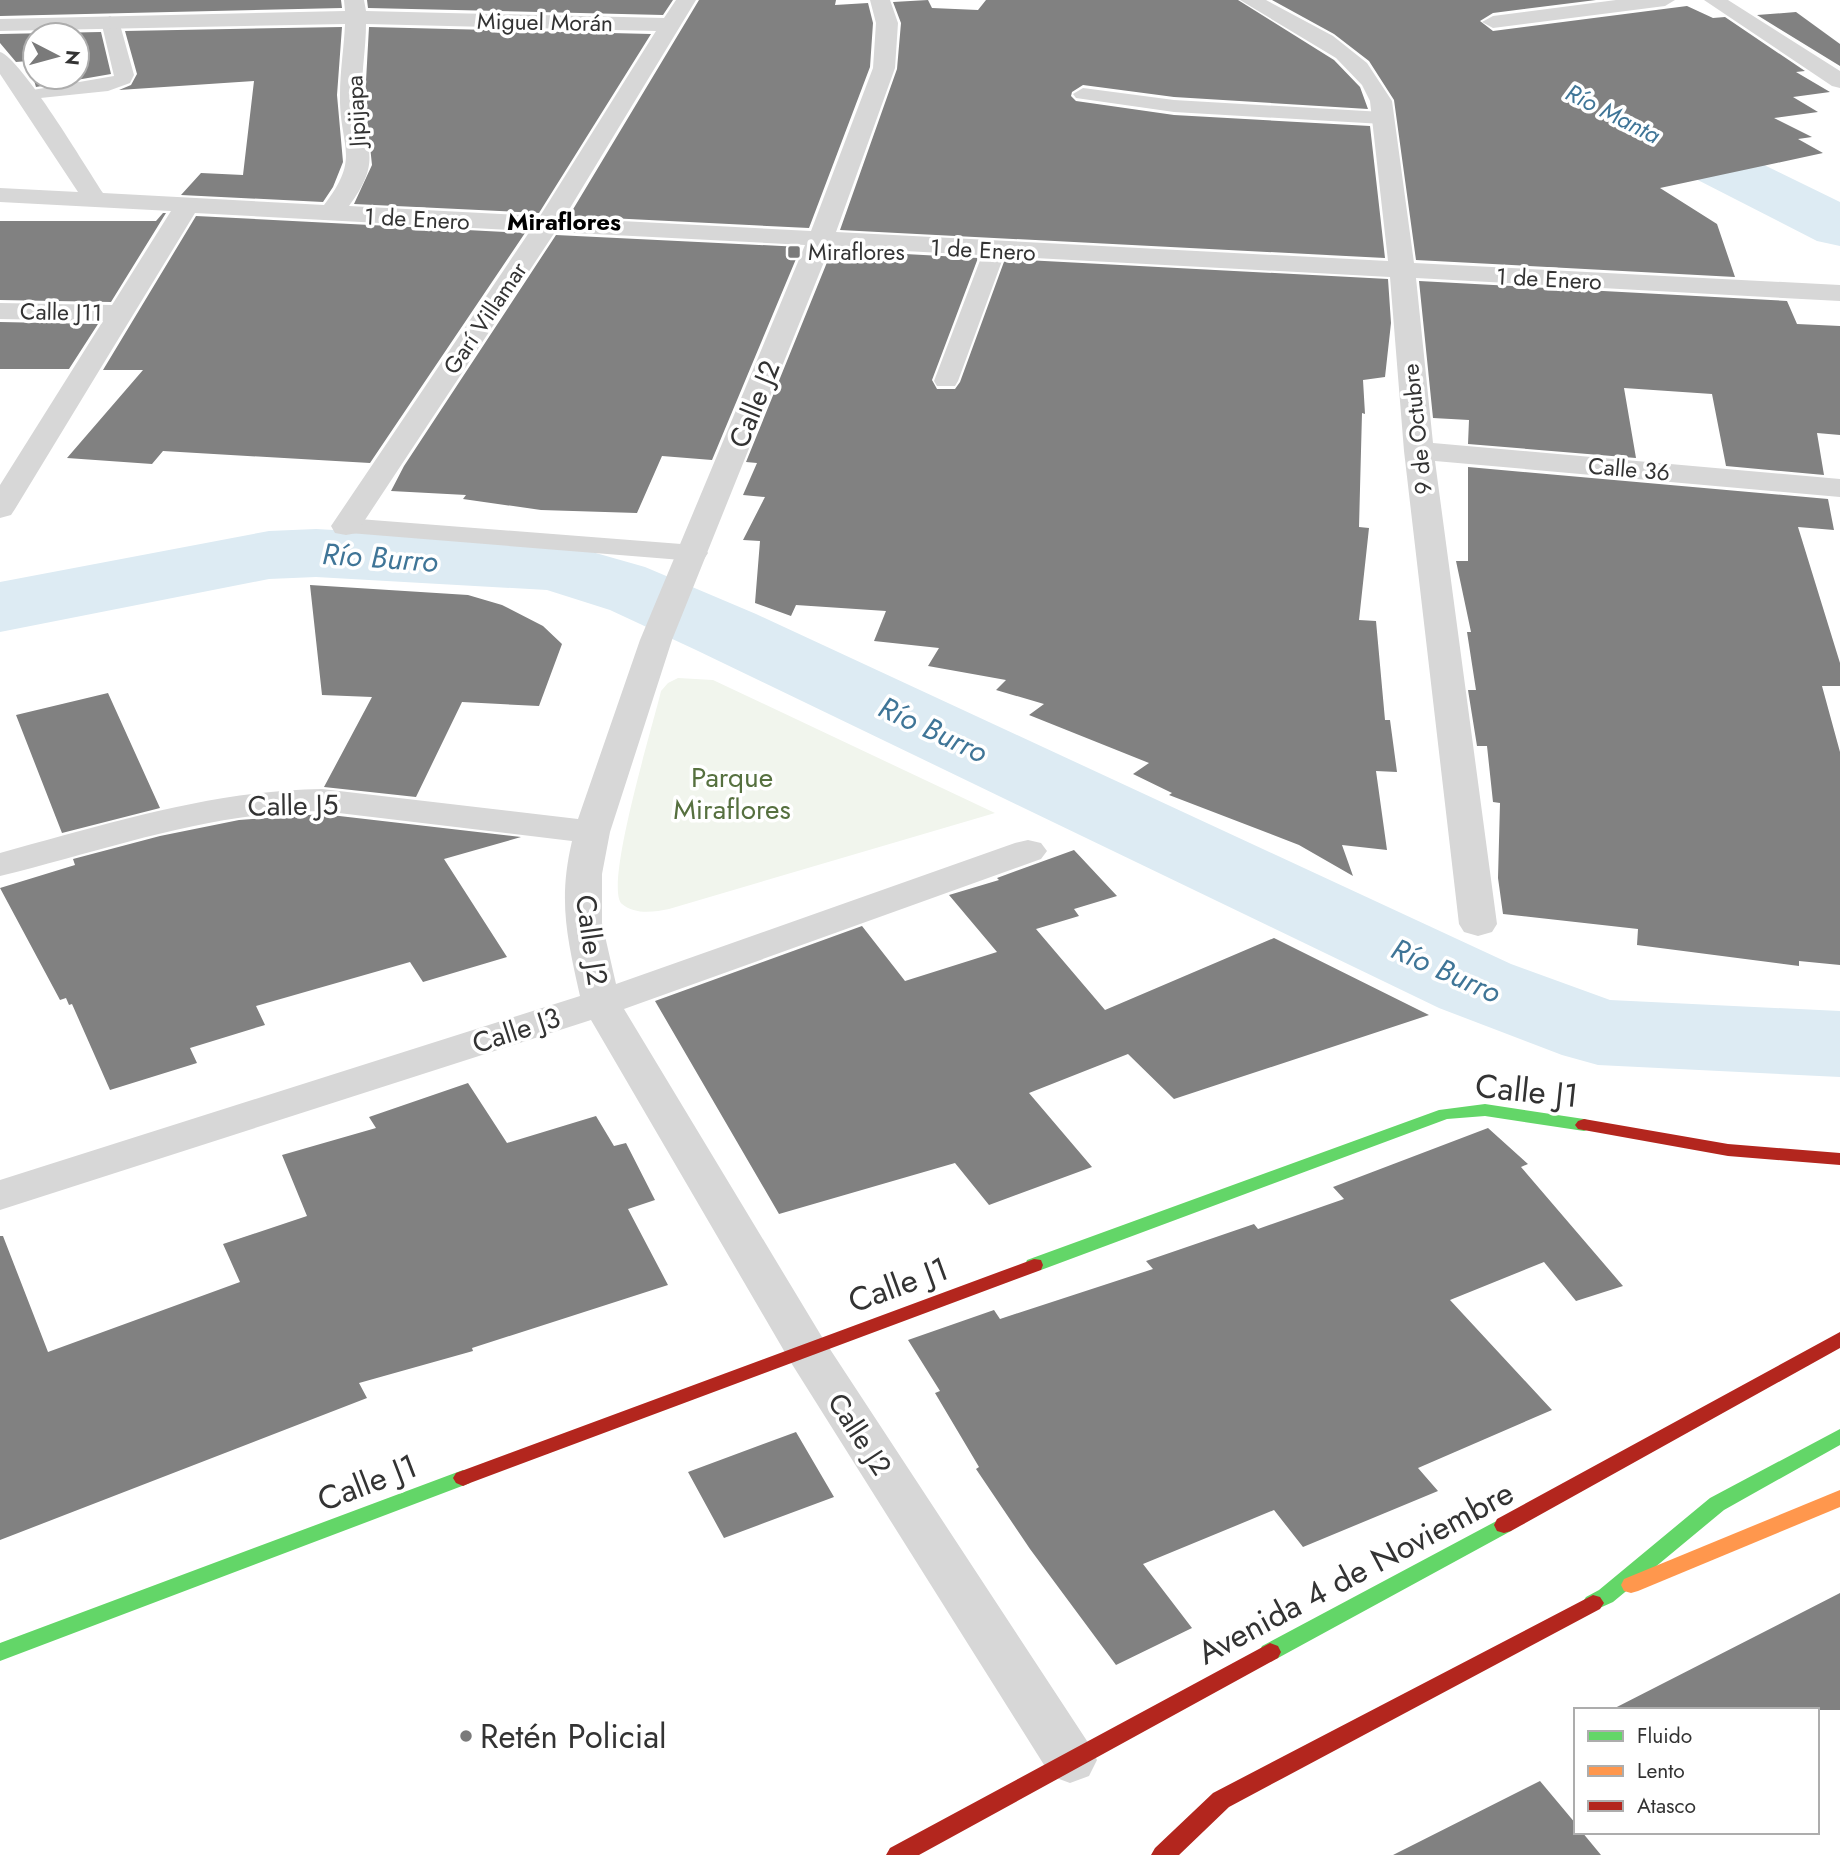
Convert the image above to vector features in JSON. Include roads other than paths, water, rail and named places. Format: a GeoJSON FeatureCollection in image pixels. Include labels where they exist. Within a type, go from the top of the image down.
{"type":"FeatureCollection","features":[{"type":"Feature","properties":{"kind":"main road","name":"Calle J1"},"geometry":{"type":"LineString","coordinates":[[0,1652],[806,1349],[1445,1114],[1485,1110],[1728,1150],[1840,1159]]}},
{"type":"Feature","properties":{"kind":"main road","name":"Avenida 4 de Noviembre"},"geometry":{"type":"LineString","coordinates":[[898,1855],[1712,1412],[1840,1339]]}},
{"type":"Feature","properties":{"kind":"main road"},"geometry":{"type":"LineString","coordinates":[[1606,1596],[1717,1504],[1840,1436]]}},
{"type":"Feature","properties":{"kind":"main road"},"geometry":{"type":"LineString","coordinates":[[1163,1855],[1221,1800],[1606,1596],[1840,1498]]}},
{"type":"Feature","properties":{"kind":"street","name":"Garí Villamar"},"geometry":{"type":"LineString","coordinates":[[346,526],[546,226],[686,0]]}},
{"type":"Feature","properties":{"kind":"street","name":"Calle J2"},"geometry":{"type":"LineString","coordinates":[[880,0],[887,23],[884,68],[820,240],[656,640],[592,832],[583,874],[583,923],[601,1003],[806,1349],[1070,1760]]}},
{"type":"Feature","properties":{"kind":"street","name":"9 de Octubre"},"geometry":{"type":"LineString","coordinates":[[1250,0],[1338,51],[1358,67],[1377,91],[1384,118],[1419,451],[1478,924]]}},
{"type":"Feature","properties":{"kind":"street"},"geometry":{"type":"LineString","coordinates":[[1493,22],[1665,0]]}},
{"type":"Feature","properties":{"kind":"street"},"geometry":{"type":"LineString","coordinates":[[1714,0],[1840,80]]}},
{"type":"Feature","properties":{"kind":"street","name":"Miguel Morán"},"geometry":{"type":"LineString","coordinates":[[0,25],[356,9],[671,25]]}},
{"type":"Feature","properties":{"kind":"street","name":"Jipijapa"},"geometry":{"type":"LineString","coordinates":[[330,214],[354,179],[358,167],[358,139],[351,96],[356,9]]}},
{"type":"Feature","properties":{"kind":"street"},"geometry":{"type":"LineString","coordinates":[[0,59],[28,96],[96,201]]}},
{"type":"Feature","properties":{"kind":"street","name":"1 de Enero"},"geometry":{"type":"LineString","coordinates":[[0,195],[1840,293]]}},
{"type":"Feature","properties":{"kind":"street"},"geometry":{"type":"LineString","coordinates":[[0,509],[186,207]]}},
{"type":"Feature","properties":{"kind":"street","name":"Calle J11"},"geometry":{"type":"LineString","coordinates":[[0,311],[122,313]]}},
{"type":"Feature","properties":{"kind":"street","name":"Calle 36"},"geometry":{"type":"LineString","coordinates":[[1419,451],[1840,488]]}},
{"type":"Feature","properties":{"kind":"street","name":"Calle J5"},"geometry":{"type":"LineString","coordinates":[[0,865],[209,810],[284,799],[322,800],[592,832]]}},
{"type":"Feature","properties":{"kind":"street","name":"Calle J3"},"geometry":{"type":"LineString","coordinates":[[0,1195],[601,1003],[1028,851]]}},
{"type":"Feature","properties":{"kind":"lane"},"geometry":{"type":"LineString","coordinates":[[28,96],[108,85],[122,79],[124,75],[110,22]]}},
{"type":"Feature","properties":{"kind":"lane"},"geometry":{"type":"LineString","coordinates":[[1083,94],[1174,106],[1384,118]]}},
{"type":"Feature","properties":{"kind":"lane"},"geometry":{"type":"LineString","coordinates":[[946,380],[995,250]]}},
{"type":"Feature","properties":{"kind":"lane"},"geometry":{"type":"LineString","coordinates":[[346,526],[688,567]]}},
{"type":"Feature","properties":{"kind":"waterway","name":"Río Manta"},"geometry":{"type":"LineString","coordinates":[[1386,0],[1840,227]]}},
{"type":"Feature","properties":{"kind":"waterway","name":"Río Burro"},"geometry":{"type":"LineString","coordinates":[[0,607],[269,555],[316,553],[547,566],[571,571],[616,584],[726,632],[1475,986],[1598,1032],[1840,1044]]}},
{"type":"Feature","properties":{"kind":"place","name":"Miraflores"},"geometry":{"type":"Point","coordinates":[794,252]}},
{"type":"Feature","properties":{"kind":"place","name":"Retén Policial"},"geometry":{"type":"Point","coordinates":[466,1736]}},
{"type":"Feature","properties":{"kind":"district","name":"Miraflores"},"geometry":{"type":"Point","coordinates":[564,222]}},
{"type":"Feature","properties":{"kind":"park label","name":"Parque Miraflores"},"geometry":{"type":"Point","coordinates":[732,793]}}]}
